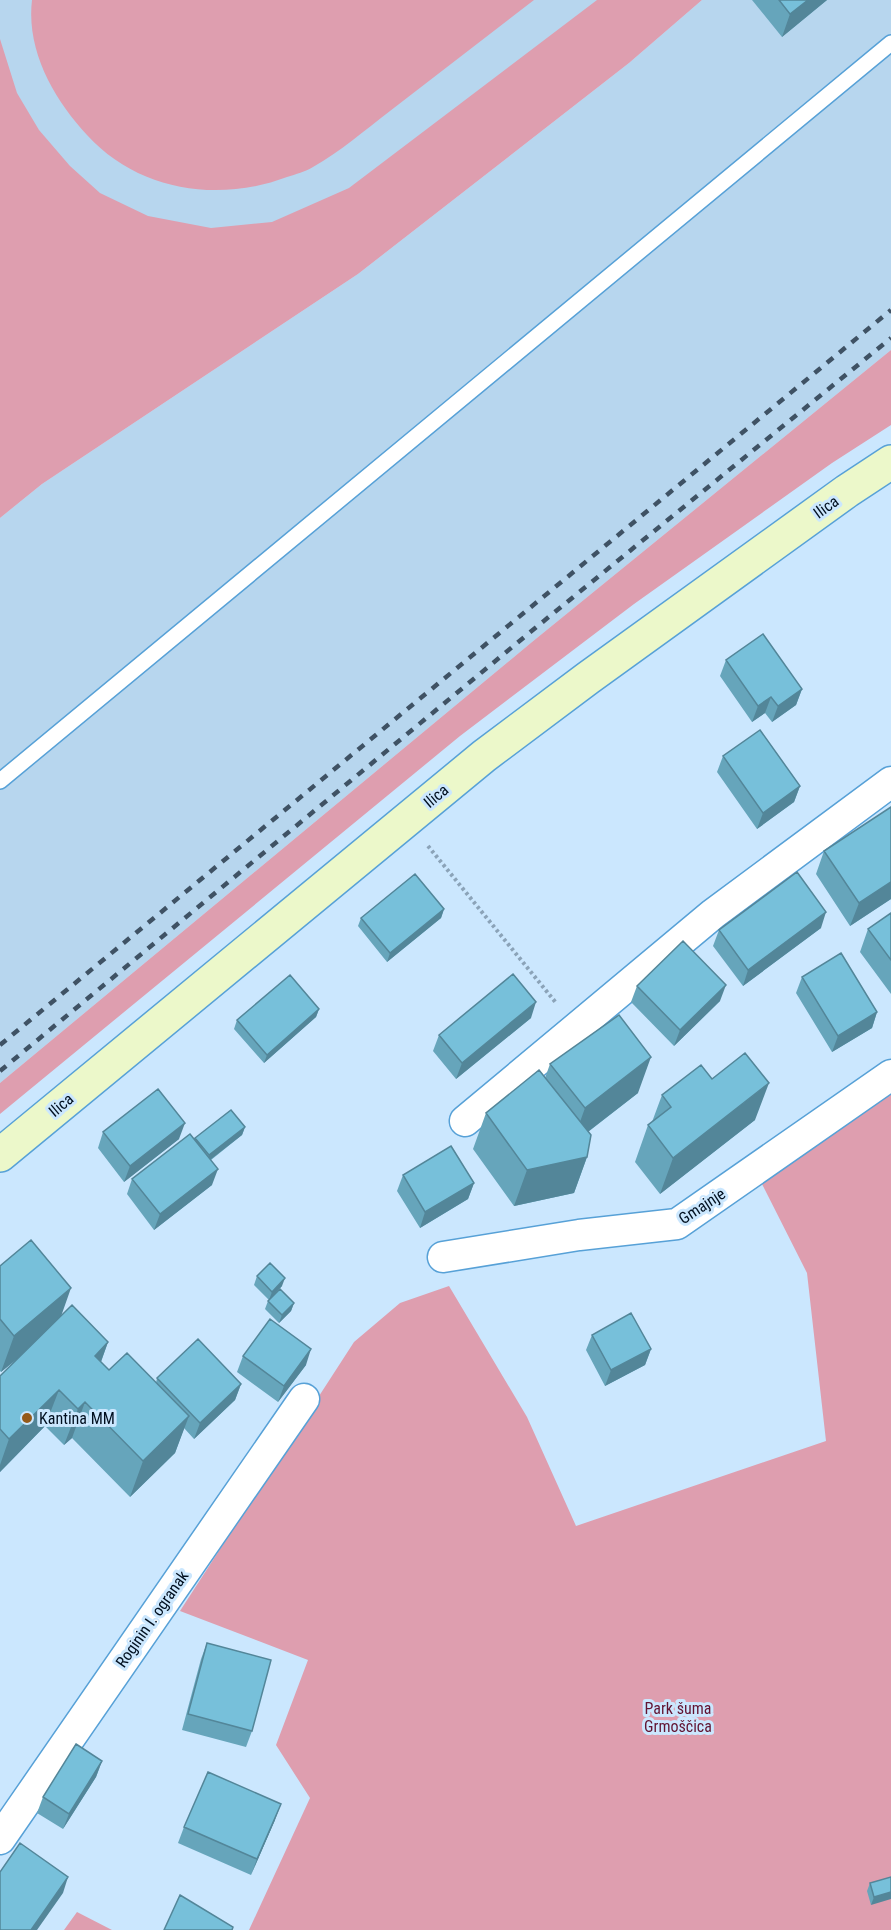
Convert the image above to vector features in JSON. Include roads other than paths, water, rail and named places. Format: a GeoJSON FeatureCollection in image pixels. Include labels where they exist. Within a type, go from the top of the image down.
{"type":"FeatureCollection","features":[{"type":"Feature","properties":{"kind":"main road","name":"Ilica"},"geometry":{"type":"LineString","coordinates":[[0,1155],[484,756],[607,664],[887,474]]}},
{"type":"Feature","properties":{"kind":"street"},"geometry":{"type":"LineString","coordinates":[[465,1121],[713,914],[891,782]]}},
{"type":"Feature","properties":{"kind":"street","name":"Gmajnje"},"geometry":{"type":"LineString","coordinates":[[443,1257],[579,1235],[677,1224],[891,1075]]}},
{"type":"Feature","properties":{"kind":"street","name":"Roginin I. ogranak"},"geometry":{"type":"LineString","coordinates":[[0,1839],[304,1399]]}},
{"type":"Feature","properties":{"kind":"lane"},"geometry":{"type":"LineString","coordinates":[[0,781],[891,43]]}},
{"type":"Feature","properties":{"kind":"railway"},"geometry":{"type":"LineString","coordinates":[[0,1045],[891,310]]}},
{"type":"Feature","properties":{"kind":"railway"},"geometry":{"type":"LineString","coordinates":[[0,1071],[534,629],[891,338]]}},
{"type":"Feature","properties":{"kind":"place","name":"Kantina MM"},"geometry":{"type":"Point","coordinates":[27,1418]}},
{"type":"Feature","properties":{"kind":"park label","name":"Park šuma Grmoščica"},"geometry":{"type":"Point","coordinates":[678,1717]}}]}
